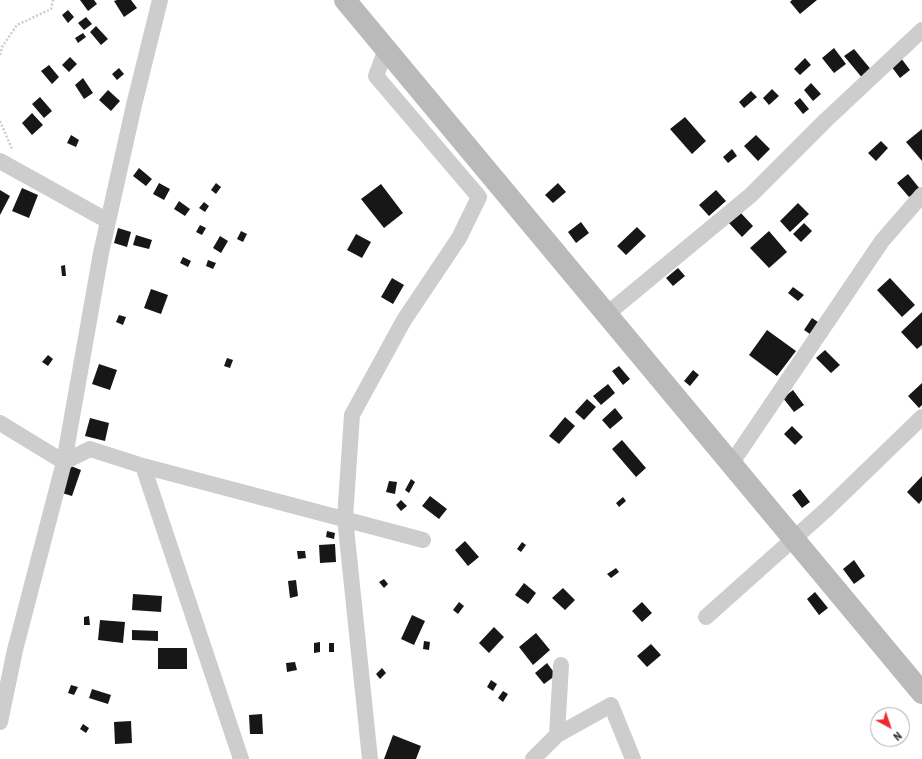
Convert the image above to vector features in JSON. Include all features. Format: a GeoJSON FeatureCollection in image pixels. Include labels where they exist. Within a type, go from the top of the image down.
{"type":"FeatureCollection","features":[{"type":"Feature","properties":{"kind":"street"},"geometry":{"type":"LineString","coordinates":[[0,722],[15,650],[64,462],[108,221],[134,105],[160,0]]}},
{"type":"Feature","properties":{"kind":"street"},"geometry":{"type":"LineString","coordinates":[[345,0],[922,693]]}},
{"type":"Feature","properties":{"kind":"street"},"geometry":{"type":"LineString","coordinates":[[606,314],[751,196],[826,120],[922,30]]}},
{"type":"Feature","properties":{"kind":"street"},"geometry":{"type":"LineString","coordinates":[[370,759],[345,518],[352,415],[404,320],[459,238],[479,197],[376,76],[386,49]]}},
{"type":"Feature","properties":{"kind":"street"},"geometry":{"type":"LineString","coordinates":[[0,161],[108,221]]}},
{"type":"Feature","properties":{"kind":"street"},"geometry":{"type":"LineString","coordinates":[[732,464],[882,241],[922,194]]}},
{"type":"Feature","properties":{"kind":"street"},"geometry":{"type":"LineString","coordinates":[[706,617],[827,509],[922,417]]}},
{"type":"Feature","properties":{"kind":"street"},"geometry":{"type":"LineString","coordinates":[[0,422],[64,462]]}},
{"type":"Feature","properties":{"kind":"street"},"geometry":{"type":"LineString","coordinates":[[64,462],[90,449],[143,466],[345,518],[423,540]]}},
{"type":"Feature","properties":{"kind":"street"},"geometry":{"type":"LineString","coordinates":[[143,466],[241,759]]}},
{"type":"Feature","properties":{"kind":"street"},"geometry":{"type":"LineString","coordinates":[[557,735],[561,665]]}},
{"type":"Feature","properties":{"kind":"street"},"geometry":{"type":"LineString","coordinates":[[533,759],[557,735],[611,705],[633,759]]}},
{"type":"Feature","properties":{"kind":"path"},"geometry":{"type":"LineString","coordinates":[[0,55],[2,47],[17,25],[51,8],[53,0]]}},
{"type":"Feature","properties":{"kind":"building"},"geometry":{"type":"Polygon","coordinates":[[[80,0],[94,0],[97,4],[88,11],[80,0]]]}},
{"type":"Feature","properties":{"kind":"building"},"geometry":{"type":"Polygon","coordinates":[[[131,0],[137,8],[124,17],[114,1],[131,0]]]}},
{"type":"Feature","properties":{"kind":"building"},"geometry":{"type":"Polygon","coordinates":[[[792,0],[817,0],[800,14],[790,2],[792,0]]]}},
{"type":"Feature","properties":{"kind":"building"},"geometry":{"type":"Polygon","coordinates":[[[68,10],[74,17],[68,23],[62,15],[68,10]]]}},
{"type":"Feature","properties":{"kind":"building"},"geometry":{"type":"Polygon","coordinates":[[[86,17],[92,24],[84,30],[78,23],[86,17]]]}},
{"type":"Feature","properties":{"kind":"building"},"geometry":{"type":"Polygon","coordinates":[[[96,26],[108,39],[101,45],[90,32],[96,26]]]}},
{"type":"Feature","properties":{"kind":"building"},"geometry":{"type":"Polygon","coordinates":[[[83,33],[86,37],[78,43],[75,38],[83,33]]]}},
{"type":"Feature","properties":{"kind":"building"},"geometry":{"type":"Polygon","coordinates":[[[834,48],[846,64],[834,73],[822,58],[834,48]]]}},
{"type":"Feature","properties":{"kind":"building"},"geometry":{"type":"Polygon","coordinates":[[[854,49],[873,72],[864,80],[844,56],[854,49]]]}},
{"type":"Feature","properties":{"kind":"building"},"geometry":{"type":"Polygon","coordinates":[[[70,57],[77,64],[69,72],[62,65],[70,57]]]}},
{"type":"Feature","properties":{"kind":"building"},"geometry":{"type":"Polygon","coordinates":[[[805,58],[811,65],[800,75],[794,69],[805,58]]]}},
{"type":"Feature","properties":{"kind":"building"},"geometry":{"type":"Polygon","coordinates":[[[901,58],[910,70],[900,78],[891,66],[901,58]]]}},
{"type":"Feature","properties":{"kind":"building"},"geometry":{"type":"Polygon","coordinates":[[[49,65],[59,77],[52,84],[41,71],[49,65]]]}},
{"type":"Feature","properties":{"kind":"building"},"geometry":{"type":"Polygon","coordinates":[[[119,68],[124,74],[117,80],[112,74],[119,68]]]}},
{"type":"Feature","properties":{"kind":"building"},"geometry":{"type":"Polygon","coordinates":[[[83,78],[93,93],[84,99],[75,85],[83,78]]]}},
{"type":"Feature","properties":{"kind":"building"},"geometry":{"type":"Polygon","coordinates":[[[811,83],[821,94],[813,101],[804,90],[811,83]]]}},
{"type":"Feature","properties":{"kind":"building"},"geometry":{"type":"Polygon","coordinates":[[[772,89],[779,96],[769,105],[763,98],[772,89]]]}},
{"type":"Feature","properties":{"kind":"building"},"geometry":{"type":"Polygon","coordinates":[[[108,90],[120,101],[111,111],[99,100],[108,90]]]}},
{"type":"Feature","properties":{"kind":"building"},"geometry":{"type":"Polygon","coordinates":[[[751,91],[757,97],[744,108],[739,102],[751,91]]]}},
{"type":"Feature","properties":{"kind":"building"},"geometry":{"type":"Polygon","coordinates":[[[40,97],[52,111],[44,118],[32,104],[40,97]]]}},
{"type":"Feature","properties":{"kind":"building"},"geometry":{"type":"Polygon","coordinates":[[[800,98],[809,109],[803,114],[794,103],[800,98]]]}},
{"type":"Feature","properties":{"kind":"building"},"geometry":{"type":"Polygon","coordinates":[[[32,113],[43,125],[32,135],[22,123],[32,113]]]}},
{"type":"Feature","properties":{"kind":"building"},"geometry":{"type":"Polygon","coordinates":[[[685,117],[706,141],[692,154],[670,129],[685,117]]]}},
{"type":"Feature","properties":{"kind":"building"},"geometry":{"type":"Polygon","coordinates":[[[922,129],[922,161],[906,142],[922,129]]]}},
{"type":"Feature","properties":{"kind":"building"},"geometry":{"type":"Polygon","coordinates":[[[71,135],[79,140],[76,147],[67,143],[71,135]]]}},
{"type":"Feature","properties":{"kind":"building"},"geometry":{"type":"Polygon","coordinates":[[[756,135],[770,149],[758,161],[744,146],[756,135]]]}},
{"type":"Feature","properties":{"kind":"building"},"geometry":{"type":"Polygon","coordinates":[[[881,141],[888,148],[876,161],[868,153],[881,141]]]}},
{"type":"Feature","properties":{"kind":"building"},"geometry":{"type":"Polygon","coordinates":[[[732,149],[737,156],[728,163],[723,157],[732,149]]]}},
{"type":"Feature","properties":{"kind":"building"},"geometry":{"type":"Polygon","coordinates":[[[139,168],[152,179],[146,186],[133,176],[139,168]]]}},
{"type":"Feature","properties":{"kind":"building"},"geometry":{"type":"Polygon","coordinates":[[[908,174],[920,189],[909,197],[897,183],[908,174]]]}},
{"type":"Feature","properties":{"kind":"building"},"geometry":{"type":"Polygon","coordinates":[[[159,183],[170,189],[164,200],[153,194],[159,183]]]}},
{"type":"Feature","properties":{"kind":"building"},"geometry":{"type":"Polygon","coordinates":[[[216,183],[221,187],[216,194],[211,190],[216,183]]]}},
{"type":"Feature","properties":{"kind":"building"},"geometry":{"type":"Polygon","coordinates":[[[558,183],[566,192],[553,203],[545,195],[558,183]]]}},
{"type":"Feature","properties":{"kind":"building"},"geometry":{"type":"Polygon","coordinates":[[[381,184],[403,213],[384,228],[361,199],[381,184]]]}},
{"type":"Feature","properties":{"kind":"building"},"geometry":{"type":"Polygon","coordinates":[[[22,188],[38,195],[29,218],[12,211],[22,188]]]}},
{"type":"Feature","properties":{"kind":"building"},"geometry":{"type":"Polygon","coordinates":[[[0,190],[10,196],[0,215],[0,190]]]}},
{"type":"Feature","properties":{"kind":"building"},"geometry":{"type":"Polygon","coordinates":[[[716,190],[726,201],[709,216],[699,205],[716,190]]]}},
{"type":"Feature","properties":{"kind":"building"},"geometry":{"type":"Polygon","coordinates":[[[179,201],[190,209],[185,216],[174,209],[179,201]]]}},
{"type":"Feature","properties":{"kind":"building"},"geometry":{"type":"Polygon","coordinates":[[[204,202],[209,206],[205,212],[199,208],[204,202]]]}},
{"type":"Feature","properties":{"kind":"building"},"geometry":{"type":"Polygon","coordinates":[[[798,203],[809,214],[790,232],[780,221],[798,203]]]}},
{"type":"Feature","properties":{"kind":"building"},"geometry":{"type":"Polygon","coordinates":[[[739,211],[753,226],[742,237],[728,222],[739,211]]]}},
{"type":"Feature","properties":{"kind":"building"},"geometry":{"type":"Polygon","coordinates":[[[581,222],[589,233],[576,243],[568,232],[581,222]]]}},
{"type":"Feature","properties":{"kind":"building"},"geometry":{"type":"Polygon","coordinates":[[[804,223],[812,231],[801,242],[793,234],[804,223]]]}},
{"type":"Feature","properties":{"kind":"building"},"geometry":{"type":"Polygon","coordinates":[[[200,225],[206,228],[202,235],[196,232],[200,225]]]}},
{"type":"Feature","properties":{"kind":"building"},"geometry":{"type":"Polygon","coordinates":[[[637,227],[646,236],[626,255],[617,246],[637,227]]]}},
{"type":"Feature","properties":{"kind":"building"},"geometry":{"type":"Polygon","coordinates":[[[118,228],[131,232],[127,247],[114,243],[118,228]]]}},
{"type":"Feature","properties":{"kind":"building"},"geometry":{"type":"Polygon","coordinates":[[[241,231],[247,234],[243,242],[237,239],[241,231]]]}},
{"type":"Feature","properties":{"kind":"building"},"geometry":{"type":"Polygon","coordinates":[[[769,231],[787,252],[769,268],[750,248],[769,231]]]}},
{"type":"Feature","properties":{"kind":"building"},"geometry":{"type":"Polygon","coordinates":[[[356,234],[371,242],[362,258],[347,250],[356,234]]]}},
{"type":"Feature","properties":{"kind":"building"},"geometry":{"type":"Polygon","coordinates":[[[136,235],[152,240],[149,249],[133,245],[136,235]]]}},
{"type":"Feature","properties":{"kind":"building"},"geometry":{"type":"Polygon","coordinates":[[[220,236],[228,241],[221,253],[213,248],[220,236]]]}},
{"type":"Feature","properties":{"kind":"building"},"geometry":{"type":"Polygon","coordinates":[[[183,257],[191,261],[188,267],[180,263],[183,257]]]}},
{"type":"Feature","properties":{"kind":"building"},"geometry":{"type":"Polygon","coordinates":[[[208,260],[216,263],[213,269],[206,266],[208,260]]]}},
{"type":"Feature","properties":{"kind":"building"},"geometry":{"type":"Polygon","coordinates":[[[65,265],[66,276],[62,276],[61,266],[65,265]]]}},
{"type":"Feature","properties":{"kind":"building"},"geometry":{"type":"Polygon","coordinates":[[[678,268],[685,276],[673,286],[666,278],[678,268]]]}},
{"type":"Feature","properties":{"kind":"building"},"geometry":{"type":"Polygon","coordinates":[[[392,278],[404,285],[393,304],[381,297],[392,278]]]}},
{"type":"Feature","properties":{"kind":"building"},"geometry":{"type":"Polygon","coordinates":[[[890,278],[915,305],[902,317],[877,290],[890,278]]]}},
{"type":"Feature","properties":{"kind":"building"},"geometry":{"type":"Polygon","coordinates":[[[793,287],[804,295],[798,301],[788,293],[793,287]]]}},
{"type":"Feature","properties":{"kind":"building"},"geometry":{"type":"Polygon","coordinates":[[[151,289],[168,295],[161,314],[144,308],[151,289]]]}},
{"type":"Feature","properties":{"kind":"building"},"geometry":{"type":"Polygon","coordinates":[[[922,312],[922,345],[917,349],[901,332],[922,312]]]}},
{"type":"Feature","properties":{"kind":"building"},"geometry":{"type":"Polygon","coordinates":[[[119,315],[126,317],[123,325],[116,322],[119,315]]]}},
{"type":"Feature","properties":{"kind":"building"},"geometry":{"type":"Polygon","coordinates":[[[812,318],[821,324],[813,336],[804,330],[812,318]]]}},
{"type":"Feature","properties":{"kind":"building"},"geometry":{"type":"Polygon","coordinates":[[[767,330],[796,351],[777,376],[749,355],[767,330]]]}},
{"type":"Feature","properties":{"kind":"building"},"geometry":{"type":"Polygon","coordinates":[[[825,350],[840,365],[831,373],[816,358],[825,350]]]}},
{"type":"Feature","properties":{"kind":"building"},"geometry":{"type":"Polygon","coordinates":[[[48,355],[53,359],[48,366],[42,362],[48,355]]]}},
{"type":"Feature","properties":{"kind":"building"},"geometry":{"type":"Polygon","coordinates":[[[227,358],[233,360],[230,368],[224,366],[227,358]]]}},
{"type":"Feature","properties":{"kind":"building"},"geometry":{"type":"Polygon","coordinates":[[[99,364],[117,370],[110,390],[92,384],[99,364]]]}},
{"type":"Feature","properties":{"kind":"building"},"geometry":{"type":"Polygon","coordinates":[[[619,366],[630,379],[623,385],[612,371],[619,366]]]}},
{"type":"Feature","properties":{"kind":"building"},"geometry":{"type":"Polygon","coordinates":[[[693,370],[699,375],[690,386],[684,381],[693,370]]]}},
{"type":"Feature","properties":{"kind":"building"},"geometry":{"type":"Polygon","coordinates":[[[922,383],[922,405],[919,408],[908,396],[922,383]]]}},
{"type":"Feature","properties":{"kind":"building"},"geometry":{"type":"Polygon","coordinates":[[[608,384],[615,393],[601,405],[593,396],[608,384]]]}},
{"type":"Feature","properties":{"kind":"building"},"geometry":{"type":"Polygon","coordinates":[[[793,390],[804,405],[794,412],[783,398],[793,390]]]}},
{"type":"Feature","properties":{"kind":"building"},"geometry":{"type":"Polygon","coordinates":[[[587,399],[596,407],[584,420],[575,412],[587,399]]]}},
{"type":"Feature","properties":{"kind":"building"},"geometry":{"type":"Polygon","coordinates":[[[615,408],[623,418],[610,429],[602,420],[615,408]]]}},
{"type":"Feature","properties":{"kind":"building"},"geometry":{"type":"Polygon","coordinates":[[[565,417],[575,426],[559,444],[549,436],[565,417]]]}},
{"type":"Feature","properties":{"kind":"building"},"geometry":{"type":"Polygon","coordinates":[[[90,418],[109,423],[105,441],[85,436],[90,418]]]}},
{"type":"Feature","properties":{"kind":"building"},"geometry":{"type":"Polygon","coordinates":[[[792,426],[803,437],[795,445],[784,434],[792,426]]]}},
{"type":"Feature","properties":{"kind":"building"},"geometry":{"type":"Polygon","coordinates":[[[622,440],[646,468],[636,477],[612,449],[622,440]]]}},
{"type":"Feature","properties":{"kind":"building"},"geometry":{"type":"Polygon","coordinates":[[[71,466],[81,470],[72,496],[62,493],[71,466]]]}},
{"type":"Feature","properties":{"kind":"building"},"geometry":{"type":"Polygon","coordinates":[[[922,476],[922,500],[919,504],[907,492],[922,476]]]}},
{"type":"Feature","properties":{"kind":"building"},"geometry":{"type":"Polygon","coordinates":[[[411,479],[415,482],[409,493],[405,490],[411,479]]]}},
{"type":"Feature","properties":{"kind":"building"},"geometry":{"type":"Polygon","coordinates":[[[389,481],[397,482],[395,494],[386,492],[389,481]]]}},
{"type":"Feature","properties":{"kind":"building"},"geometry":{"type":"Polygon","coordinates":[[[800,489],[810,502],[802,508],[792,495],[800,489]]]}},
{"type":"Feature","properties":{"kind":"building"},"geometry":{"type":"Polygon","coordinates":[[[430,496],[447,509],[439,519],[422,506],[430,496]]]}},
{"type":"Feature","properties":{"kind":"building"},"geometry":{"type":"Polygon","coordinates":[[[623,497],[626,501],[619,507],[616,503],[623,497]]]}},
{"type":"Feature","properties":{"kind":"building"},"geometry":{"type":"Polygon","coordinates":[[[401,500],[407,506],[401,511],[396,505],[401,500]]]}},
{"type":"Feature","properties":{"kind":"building"},"geometry":{"type":"Polygon","coordinates":[[[327,531],[335,533],[334,539],[326,537],[327,531]]]}},
{"type":"Feature","properties":{"kind":"building"},"geometry":{"type":"Polygon","coordinates":[[[465,541],[479,557],[468,566],[455,550],[465,541]]]}},
{"type":"Feature","properties":{"kind":"building"},"geometry":{"type":"Polygon","coordinates":[[[522,542],[526,545],[521,552],[517,549],[522,542]]]}},
{"type":"Feature","properties":{"kind":"building"},"geometry":{"type":"Polygon","coordinates":[[[335,544],[336,562],[320,563],[319,545],[335,544]]]}},
{"type":"Feature","properties":{"kind":"building"},"geometry":{"type":"Polygon","coordinates":[[[297,551],[305,551],[306,558],[298,559],[297,551]]]}},
{"type":"Feature","properties":{"kind":"building"},"geometry":{"type":"Polygon","coordinates":[[[854,560],[865,576],[854,584],[843,569],[854,560]]]}},
{"type":"Feature","properties":{"kind":"building"},"geometry":{"type":"Polygon","coordinates":[[[616,568],[619,572],[611,578],[607,574],[616,568]]]}},
{"type":"Feature","properties":{"kind":"building"},"geometry":{"type":"Polygon","coordinates":[[[384,579],[388,584],[384,588],[379,582],[384,579]]]}},
{"type":"Feature","properties":{"kind":"building"},"geometry":{"type":"Polygon","coordinates":[[[296,580],[298,596],[290,598],[288,581],[296,580]]]}},
{"type":"Feature","properties":{"kind":"building"},"geometry":{"type":"Polygon","coordinates":[[[524,583],[536,593],[528,604],[515,595],[524,583]]]}},
{"type":"Feature","properties":{"kind":"building"},"geometry":{"type":"Polygon","coordinates":[[[563,588],[575,600],[565,610],[552,598],[563,588]]]}},
{"type":"Feature","properties":{"kind":"building"},"geometry":{"type":"Polygon","coordinates":[[[815,592],[828,608],[819,615],[807,599],[815,592]]]}},
{"type":"Feature","properties":{"kind":"building"},"geometry":{"type":"Polygon","coordinates":[[[133,594],[162,596],[161,612],[132,610],[133,594]]]}},
{"type":"Feature","properties":{"kind":"building"},"geometry":{"type":"Polygon","coordinates":[[[459,602],[464,606],[458,614],[453,610],[459,602]]]}},
{"type":"Feature","properties":{"kind":"building"},"geometry":{"type":"Polygon","coordinates":[[[642,602],[652,613],[642,622],[632,611],[642,602]]]}},
{"type":"Feature","properties":{"kind":"building"},"geometry":{"type":"Polygon","coordinates":[[[412,615],[425,621],[414,645],[401,639],[412,615]]]}},
{"type":"Feature","properties":{"kind":"building"},"geometry":{"type":"Polygon","coordinates":[[[89,616],[90,625],[84,625],[84,617],[89,616]]]}},
{"type":"Feature","properties":{"kind":"building"},"geometry":{"type":"Polygon","coordinates":[[[100,620],[125,622],[123,643],[98,640],[100,620]]]}},
{"type":"Feature","properties":{"kind":"building"},"geometry":{"type":"Polygon","coordinates":[[[494,627],[504,637],[489,653],[479,643],[494,627]]]}},
{"type":"Feature","properties":{"kind":"building"},"geometry":{"type":"Polygon","coordinates":[[[132,630],[158,631],[158,641],[132,640],[132,630]]]}},
{"type":"Feature","properties":{"kind":"building"},"geometry":{"type":"Polygon","coordinates":[[[536,633],[550,650],[533,665],[519,647],[536,633]]]}},
{"type":"Feature","properties":{"kind":"building"},"geometry":{"type":"Polygon","coordinates":[[[424,641],[430,642],[429,650],[423,649],[424,641]]]}},
{"type":"Feature","properties":{"kind":"building"},"geometry":{"type":"Polygon","coordinates":[[[320,642],[320,652],[314,653],[314,643],[320,642]]]}},
{"type":"Feature","properties":{"kind":"building"},"geometry":{"type":"Polygon","coordinates":[[[329,643],[334,643],[334,652],[329,652],[329,643]]]}},
{"type":"Feature","properties":{"kind":"building"},"geometry":{"type":"Polygon","coordinates":[[[651,644],[661,655],[647,667],[637,656],[651,644]]]}},
{"type":"Feature","properties":{"kind":"building"},"geometry":{"type":"Polygon","coordinates":[[[158,648],[187,648],[187,669],[158,669],[158,648]]]}},
{"type":"Feature","properties":{"kind":"building"},"geometry":{"type":"Polygon","coordinates":[[[295,662],[297,670],[287,672],[286,663],[295,662]]]}},
{"type":"Feature","properties":{"kind":"building"},"geometry":{"type":"Polygon","coordinates":[[[547,663],[556,675],[544,684],[535,673],[547,663]]]}},
{"type":"Feature","properties":{"kind":"building"},"geometry":{"type":"Polygon","coordinates":[[[382,668],[386,673],[380,679],[376,674],[382,668]]]}},
{"type":"Feature","properties":{"kind":"building"},"geometry":{"type":"Polygon","coordinates":[[[491,680],[497,684],[493,691],[487,687],[491,680]]]}},
{"type":"Feature","properties":{"kind":"building"},"geometry":{"type":"Polygon","coordinates":[[[71,685],[78,687],[74,695],[68,693],[71,685]]]}},
{"type":"Feature","properties":{"kind":"building"},"geometry":{"type":"Polygon","coordinates":[[[92,689],[111,695],[108,704],[89,698],[92,689]]]}},
{"type":"Feature","properties":{"kind":"building"},"geometry":{"type":"Polygon","coordinates":[[[503,691],[508,694],[503,702],[498,698],[503,691]]]}},
{"type":"Feature","properties":{"kind":"building"},"geometry":{"type":"Polygon","coordinates":[[[262,714],[263,734],[250,734],[249,715],[262,714]]]}},
{"type":"Feature","properties":{"kind":"building"},"geometry":{"type":"Polygon","coordinates":[[[131,721],[132,743],[115,744],[114,722],[131,721]]]}},
{"type":"Feature","properties":{"kind":"building"},"geometry":{"type":"Polygon","coordinates":[[[83,724],[89,728],[86,733],[80,729],[83,724]]]}},
{"type":"Feature","properties":{"kind":"building"},"geometry":{"type":"Polygon","coordinates":[[[393,735],[421,746],[416,759],[384,759],[393,735]]]}}]}
